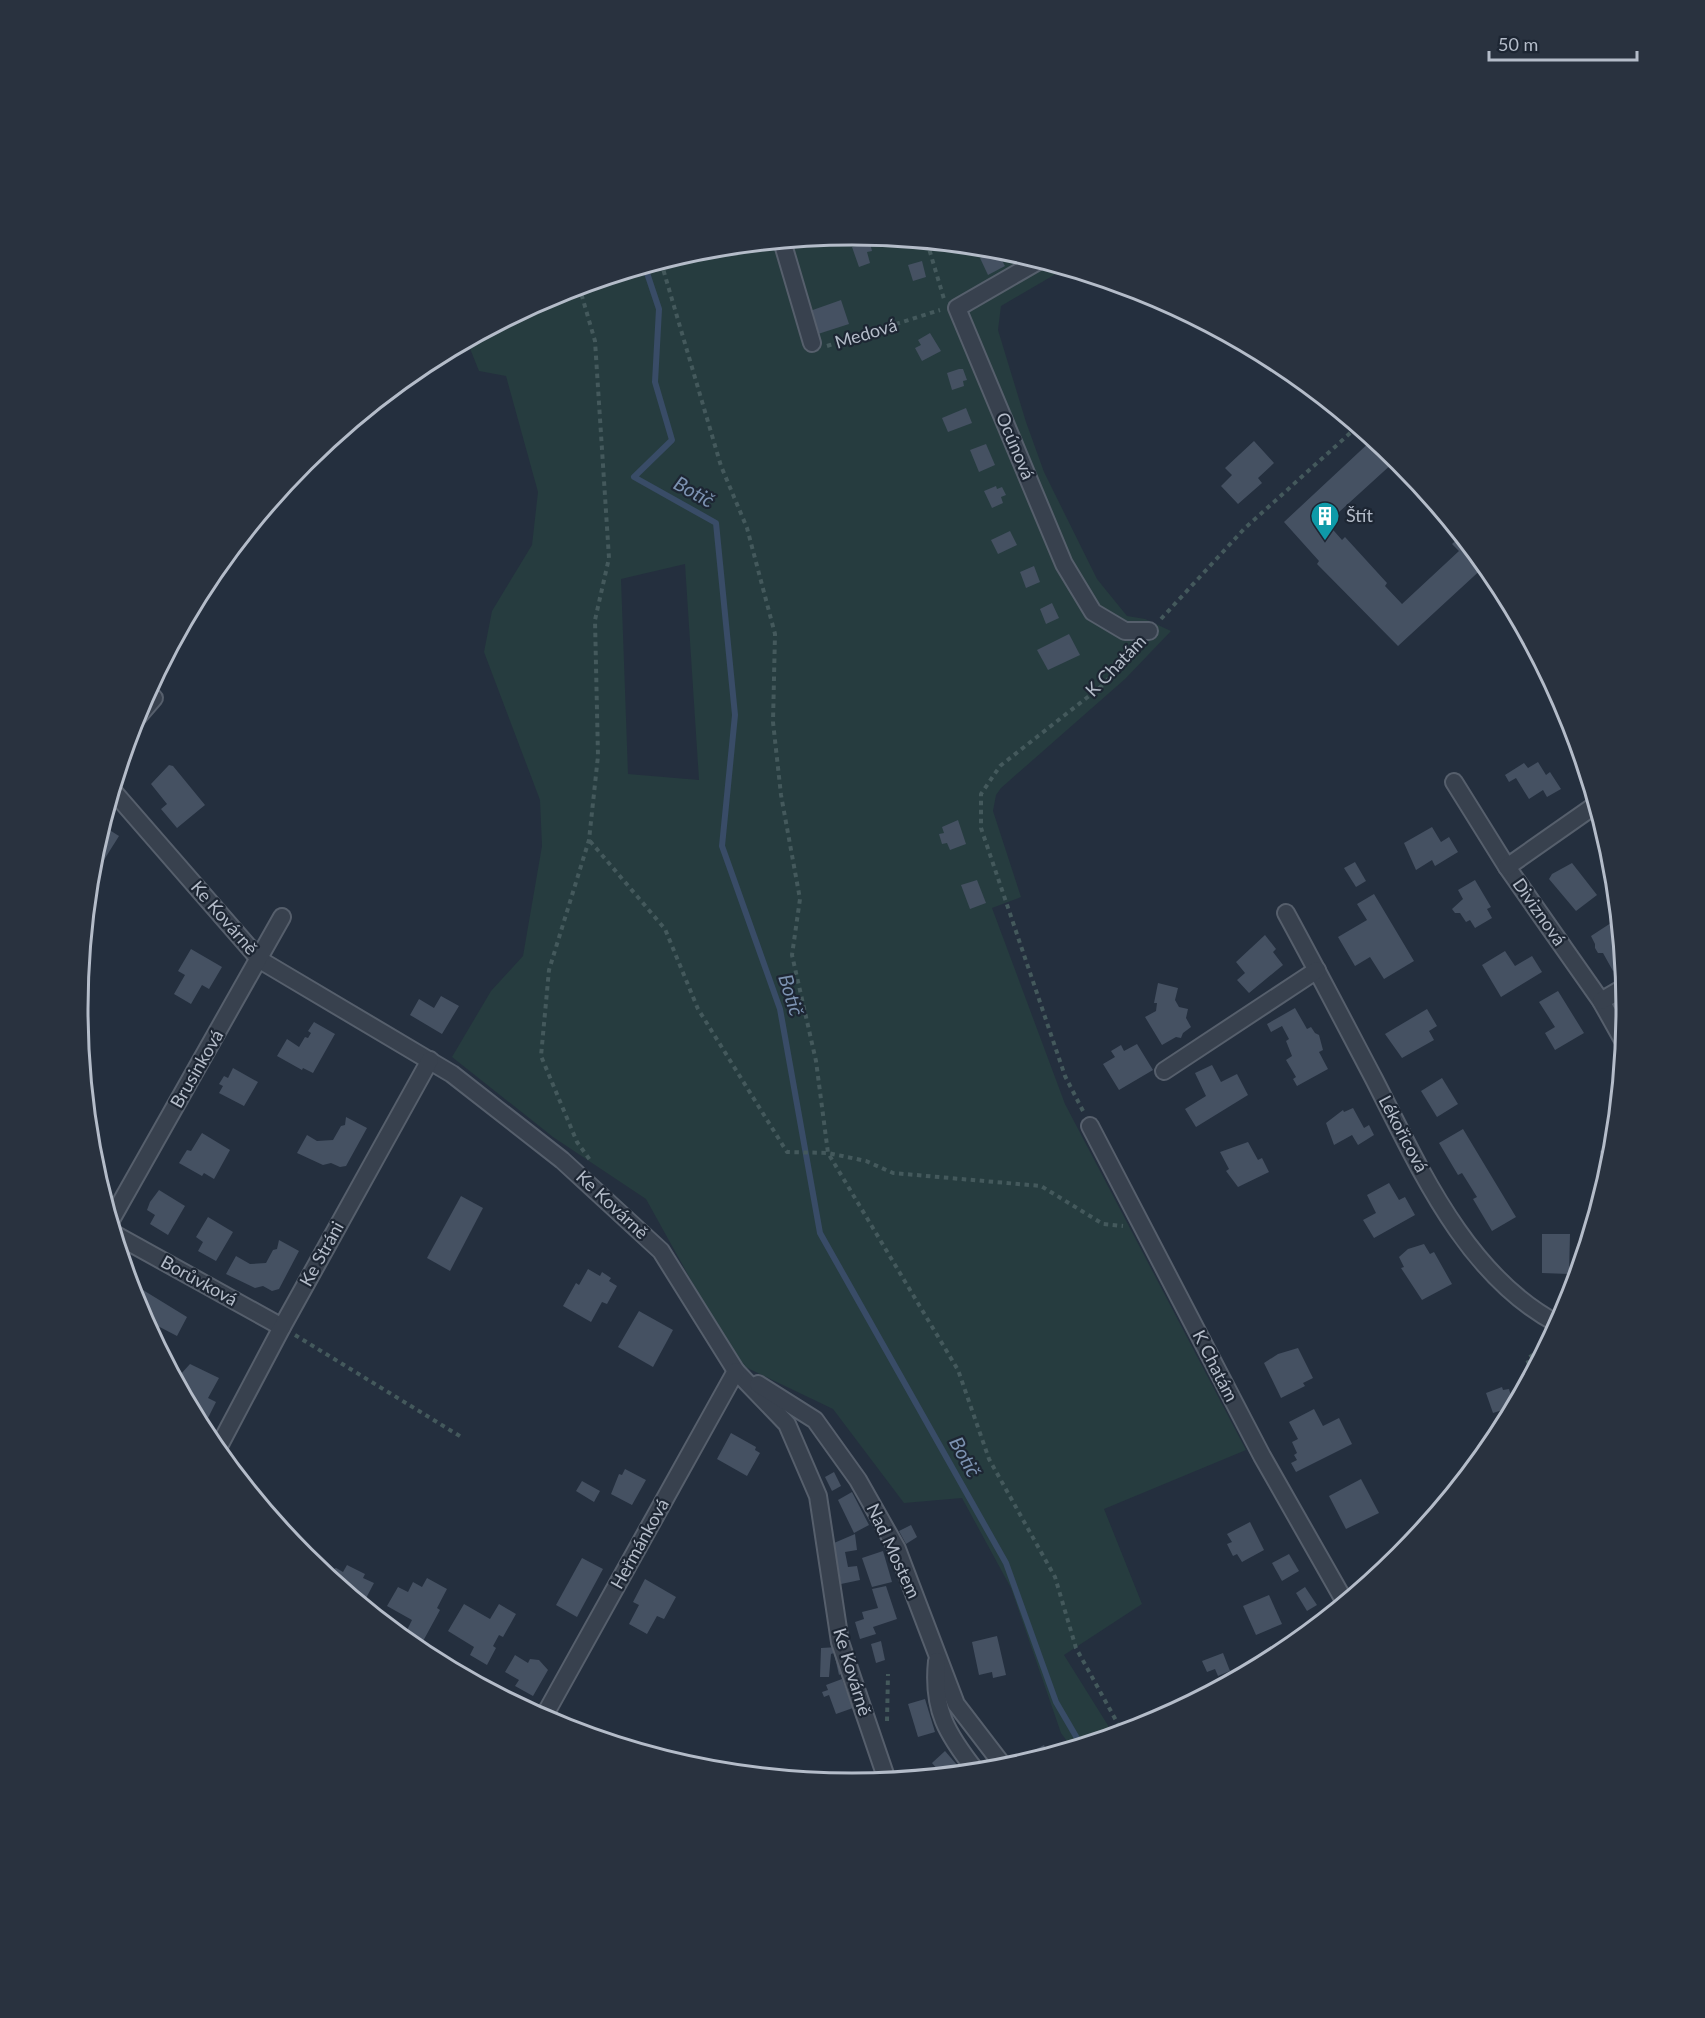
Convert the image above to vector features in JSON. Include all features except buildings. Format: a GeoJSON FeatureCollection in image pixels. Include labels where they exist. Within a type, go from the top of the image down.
{"type":"FeatureCollection","features":[{"type":"Feature","properties":{"kind":"street","name":"Medová"},"geometry":{"type":"LineString","coordinates":[[784,249],[812,343]]}},
{"type":"Feature","properties":{"kind":"street"},"geometry":{"type":"LineString","coordinates":[[955,307],[1029,266]]}},
{"type":"Feature","properties":{"kind":"street","name":"Ocúnová"},"geometry":{"type":"LineString","coordinates":[[955,307],[1064,564],[1093,612],[1125,630],[1149,632]]}},
{"type":"Feature","properties":{"kind":"street","name":"Diviznová"},"geometry":{"type":"LineString","coordinates":[[1454,782],[1507,867],[1601,1001],[1616,1027]]}},
{"type":"Feature","properties":{"kind":"street","name":"Ke Kovárně"},"geometry":{"type":"LineString","coordinates":[[119,798],[260,960],[430,1060],[562,1160],[661,1251],[736,1371],[787,1424],[818,1496],[840,1642],[884,1772]]}},
{"type":"Feature","properties":{"kind":"street"},"geometry":{"type":"LineString","coordinates":[[1507,867],[1589,809]]}},
{"type":"Feature","properties":{"kind":"street","name":"Lékořicová"},"geometry":{"type":"LineString","coordinates":[[1286,913],[1422,1173],[1472,1250],[1519,1298],[1550,1319]]}},
{"type":"Feature","properties":{"kind":"street","name":"Brusinková"},"geometry":{"type":"LineString","coordinates":[[116,1211],[260,960],[282,917]]}},
{"type":"Feature","properties":{"kind":"street"},"geometry":{"type":"LineString","coordinates":[[1164,1071],[1317,970]]}},
{"type":"Feature","properties":{"kind":"street"},"geometry":{"type":"LineString","coordinates":[[1601,1001],[1616,992]]}},
{"type":"Feature","properties":{"kind":"street","name":"Ke Stráni"},"geometry":{"type":"LineString","coordinates":[[222,1440],[282,1327],[430,1060]]}},
{"type":"Feature","properties":{"kind":"street","name":"K Chatám"},"geometry":{"type":"LineString","coordinates":[[1090,1126],[1262,1455],[1341,1595]]}},
{"type":"Feature","properties":{"kind":"street","name":"Borůvková"},"geometry":{"type":"LineString","coordinates":[[125,1240],[282,1327]]}},
{"type":"Feature","properties":{"kind":"street","name":"Nad Mostem"},"geometry":{"type":"LineString","coordinates":[[736,1371],[815,1420],[858,1480],[897,1550],[956,1704],[998,1759]]}},
{"type":"Feature","properties":{"kind":"street","name":"Heřmánková"},"geometry":{"type":"LineString","coordinates":[[548,1709],[736,1371]]}},
{"type":"Feature","properties":{"kind":"street"},"geometry":{"type":"LineString","coordinates":[[938,1654],[935,1679],[940,1716],[950,1738],[970,1763]]}},
{"type":"Feature","properties":{"kind":"path"},"geometry":{"type":"LineString","coordinates":[[929,250],[946,305],[955,307]]}},
{"type":"Feature","properties":{"kind":"path"},"geometry":{"type":"LineString","coordinates":[[663,269],[718,455],[747,528],[775,634],[773,722],[781,795],[800,900],[792,955],[816,1061],[828,1153],[958,1370],[989,1459],[1055,1577],[1076,1648],[1119,1724]]}},
{"type":"Feature","properties":{"kind":"path"},"geometry":{"type":"LineString","coordinates":[[582,295],[595,341],[609,558],[595,621],[598,756],[590,840],[549,970],[541,1056],[577,1142],[598,1169]]}},
{"type":"Feature","properties":{"kind":"path","name":"Medová"},"geometry":{"type":"LineString","coordinates":[[812,343],[827,346],[955,307]]}},
{"type":"Feature","properties":{"kind":"path","name":"K Chatám"},"geometry":{"type":"LineString","coordinates":[[1090,1126],[1065,1076],[981,828],[981,794],[1000,766],[1103,685],[1244,529],[1352,432]]}},
{"type":"Feature","properties":{"kind":"path"},"geometry":{"type":"LineString","coordinates":[[590,840],[665,929],[698,1009],[787,1152],[828,1153],[866,1161],[893,1173],[1041,1186],[1104,1224],[1143,1228]]}},
{"type":"Feature","properties":{"kind":"path"},"geometry":{"type":"LineString","coordinates":[[282,1327],[463,1438]]}},
{"type":"Feature","properties":{"kind":"path"},"geometry":{"type":"LineString","coordinates":[[878,1752],[887,1732],[888,1674]]}},
{"type":"Feature","properties":{"kind":"green space"},"geometry":{"type":"Polygon","coordinates":[[[852,245],[952,252],[1002,260],[1057,273],[1001,306],[998,330],[1026,422],[1044,472],[1097,579],[1127,616],[1145,619],[1171,631],[1125,679],[1001,788],[996,795],[993,811],[1021,897],[992,908],[1065,1104],[1246,1450],[1104,1509],[1142,1604],[1064,1655],[1110,1728],[1067,1742],[1061,1733],[1011,1588],[962,1498],[904,1503],[833,1409],[737,1363],[646,1199],[553,1137],[452,1057],[491,991],[523,956],[542,846],[540,800],[484,652],[492,611],[532,545],[538,492],[506,376],[479,371],[470,348],[515,324],[560,303],[607,286],[655,271],[703,260],[753,252],[852,245]],[[685,564],[621,579],[628,774],[699,780],[685,564]]]}},
{"type":"Feature","properties":{"kind":"waterway","name":"Botič"},"geometry":{"type":"LineString","coordinates":[[647,273],[659,309],[655,382],[672,440],[634,477],[716,523],[735,715],[722,846],[780,1009],[820,1233],[1006,1563],[1056,1702],[1077,1738]]}},
{"type":"Feature","properties":{"kind":"place","name":"Štít"},"geometry":{"type":"Point","coordinates":[1325,542]}}]}
